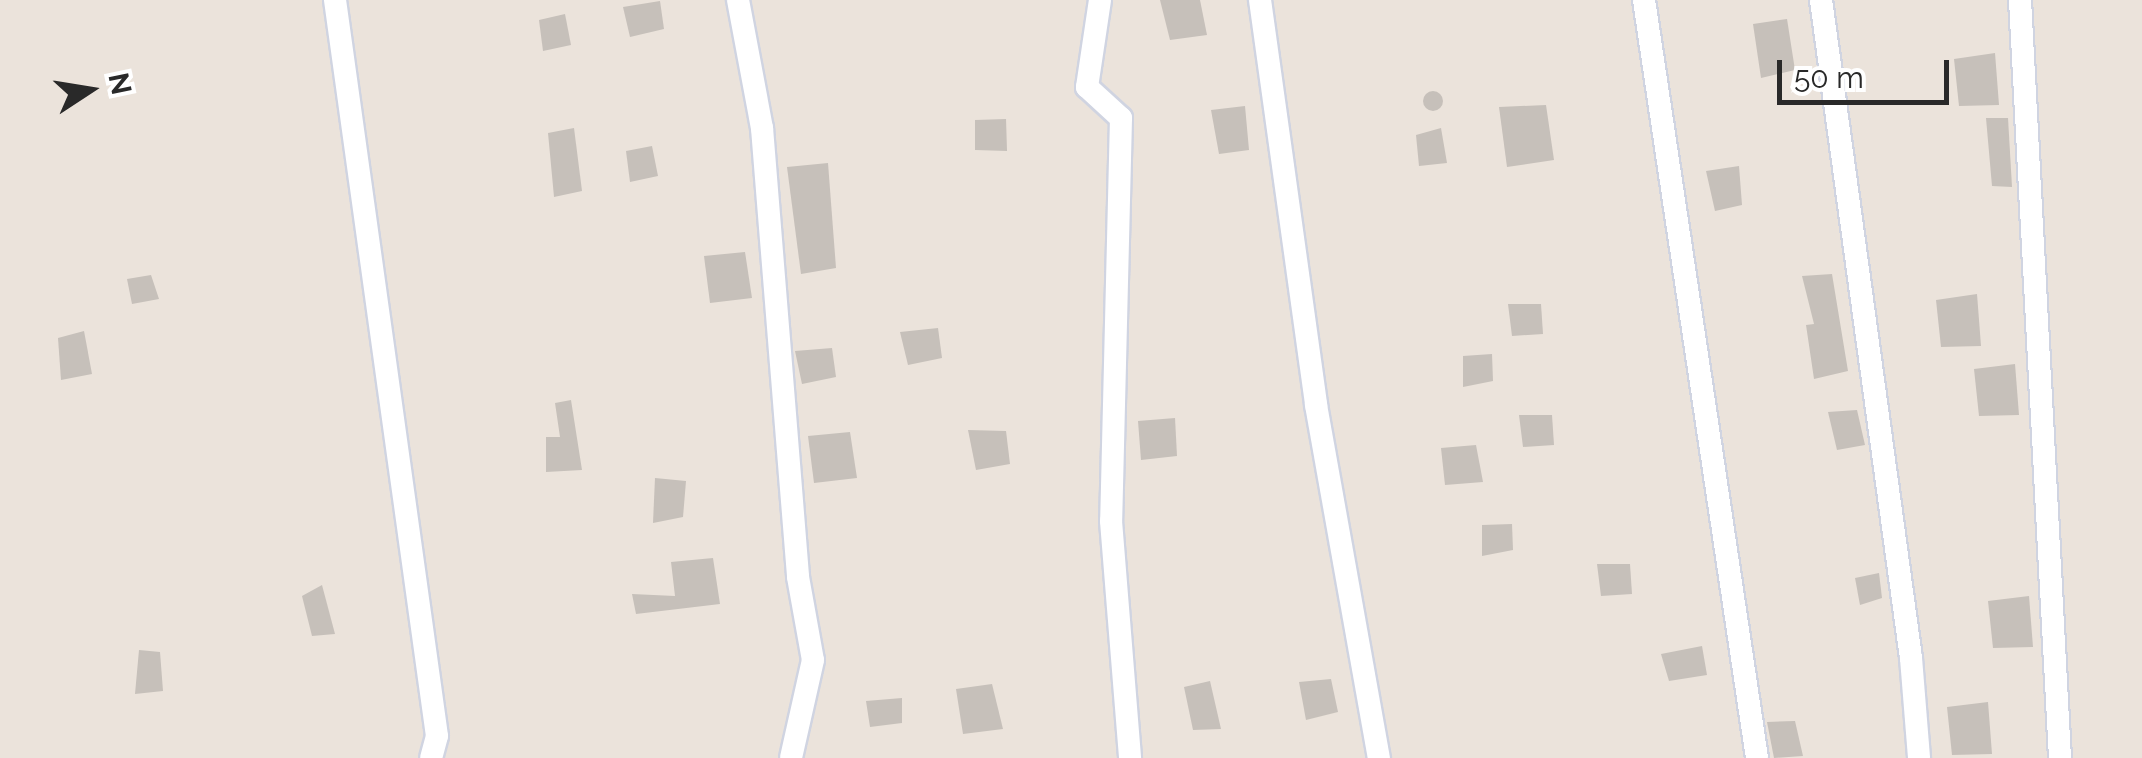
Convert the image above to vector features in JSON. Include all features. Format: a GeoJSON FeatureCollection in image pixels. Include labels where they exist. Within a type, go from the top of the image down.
{"type":"FeatureCollection","features":[{"type":"Feature","properties":{"kind":"street"},"geometry":{"type":"LineString","coordinates":[[334,0],[437,736],[432,758]]}},
{"type":"Feature","properties":{"kind":"street"},"geometry":{"type":"LineString","coordinates":[[738,0],[762,128],[798,577],[813,660],[790,758]]}},
{"type":"Feature","properties":{"kind":"street"},"geometry":{"type":"LineString","coordinates":[[1100,0],[1087,87],[1121,118],[1111,521],[1130,758]]}},
{"type":"Feature","properties":{"kind":"street"},"geometry":{"type":"LineString","coordinates":[[1260,0],[1316,405],[1379,758]]}},
{"type":"Feature","properties":{"kind":"street"},"geometry":{"type":"LineString","coordinates":[[1644,0],[1757,758]]}},
{"type":"Feature","properties":{"kind":"street"},"geometry":{"type":"LineString","coordinates":[[1821,0],[1919,758]]}},
{"type":"Feature","properties":{"kind":"street"},"geometry":{"type":"LineString","coordinates":[[2020,0],[2060,758]]}},
{"type":"Feature","properties":{"kind":"building"},"geometry":{"type":"Polygon","coordinates":[[[1160,0],[1200,0],[1207,35],[1170,40],[1160,0]]]}},
{"type":"Feature","properties":{"kind":"building"},"geometry":{"type":"Polygon","coordinates":[[[660,1],[664,29],[630,37],[623,7],[660,1]]]}},
{"type":"Feature","properties":{"kind":"building"},"geometry":{"type":"Polygon","coordinates":[[[565,14],[571,45],[543,51],[539,20],[565,14]]]}},
{"type":"Feature","properties":{"kind":"building"},"geometry":{"type":"Polygon","coordinates":[[[1787,19],[1795,70],[1761,78],[1753,24],[1787,19]]]}},
{"type":"Feature","properties":{"kind":"building"},"geometry":{"type":"Polygon","coordinates":[[[1995,53],[1999,105],[1959,106],[1954,59],[1995,53]]]}},
{"type":"Feature","properties":{"kind":"building"},"geometry":{"type":"Polygon","coordinates":[[[1429,91],[1437,91],[1443,101],[1437,111],[1429,111],[1423,105],[1423,97],[1429,91]]]}},
{"type":"Feature","properties":{"kind":"building"},"geometry":{"type":"Polygon","coordinates":[[[1546,105],[1554,160],[1507,167],[1499,107],[1546,105]]]}},
{"type":"Feature","properties":{"kind":"building"},"geometry":{"type":"Polygon","coordinates":[[[1245,106],[1249,150],[1219,154],[1211,110],[1245,106]]]}},
{"type":"Feature","properties":{"kind":"building"},"geometry":{"type":"Polygon","coordinates":[[[1986,118],[2008,118],[2012,187],[1992,186],[1986,118]]]}},
{"type":"Feature","properties":{"kind":"building"},"geometry":{"type":"Polygon","coordinates":[[[1006,119],[1007,151],[975,150],[975,120],[1006,119]]]}},
{"type":"Feature","properties":{"kind":"building"},"geometry":{"type":"Polygon","coordinates":[[[574,128],[582,191],[554,197],[548,133],[574,128]]]}},
{"type":"Feature","properties":{"kind":"building"},"geometry":{"type":"Polygon","coordinates":[[[1441,128],[1447,163],[1419,166],[1416,135],[1441,128]]]}},
{"type":"Feature","properties":{"kind":"building"},"geometry":{"type":"Polygon","coordinates":[[[652,146],[658,176],[630,182],[626,151],[652,146]]]}},
{"type":"Feature","properties":{"kind":"building"},"geometry":{"type":"Polygon","coordinates":[[[828,163],[836,268],[801,274],[787,167],[828,163]]]}},
{"type":"Feature","properties":{"kind":"building"},"geometry":{"type":"Polygon","coordinates":[[[1739,166],[1742,205],[1715,211],[1706,171],[1739,166]]]}},
{"type":"Feature","properties":{"kind":"building"},"geometry":{"type":"Polygon","coordinates":[[[745,252],[752,298],[710,303],[704,256],[745,252]]]}},
{"type":"Feature","properties":{"kind":"building"},"geometry":{"type":"Polygon","coordinates":[[[1832,274],[1848,371],[1814,379],[1806,325],[1814,324],[1802,276],[1832,274]]]}},
{"type":"Feature","properties":{"kind":"building"},"geometry":{"type":"Polygon","coordinates":[[[151,275],[159,299],[132,304],[127,279],[151,275]]]}},
{"type":"Feature","properties":{"kind":"building"},"geometry":{"type":"Polygon","coordinates":[[[1977,294],[1981,346],[1941,347],[1936,300],[1977,294]]]}},
{"type":"Feature","properties":{"kind":"building"},"geometry":{"type":"Polygon","coordinates":[[[1508,304],[1541,304],[1543,334],[1512,336],[1508,304]]]}},
{"type":"Feature","properties":{"kind":"building"},"geometry":{"type":"Polygon","coordinates":[[[938,328],[942,358],[908,365],[900,332],[938,328]]]}},
{"type":"Feature","properties":{"kind":"building"},"geometry":{"type":"Polygon","coordinates":[[[84,331],[92,374],[61,380],[58,338],[84,331]]]}},
{"type":"Feature","properties":{"kind":"building"},"geometry":{"type":"Polygon","coordinates":[[[832,348],[836,377],[802,384],[795,351],[832,348]]]}},
{"type":"Feature","properties":{"kind":"building"},"geometry":{"type":"Polygon","coordinates":[[[1492,354],[1493,381],[1463,387],[1463,356],[1492,354]]]}},
{"type":"Feature","properties":{"kind":"building"},"geometry":{"type":"Polygon","coordinates":[[[2015,364],[2019,415],[1979,416],[1974,369],[2015,364]]]}},
{"type":"Feature","properties":{"kind":"building"},"geometry":{"type":"Polygon","coordinates":[[[571,400],[582,470],[546,472],[546,437],[560,437],[555,403],[571,400]]]}},
{"type":"Feature","properties":{"kind":"building"},"geometry":{"type":"Polygon","coordinates":[[[1857,410],[1865,445],[1837,450],[1828,412],[1857,410]]]}},
{"type":"Feature","properties":{"kind":"building"},"geometry":{"type":"Polygon","coordinates":[[[1519,415],[1552,415],[1554,445],[1523,447],[1519,415]]]}},
{"type":"Feature","properties":{"kind":"building"},"geometry":{"type":"Polygon","coordinates":[[[1175,418],[1177,456],[1141,460],[1138,421],[1175,418]]]}},
{"type":"Feature","properties":{"kind":"building"},"geometry":{"type":"Polygon","coordinates":[[[968,430],[1006,431],[1010,464],[976,470],[968,430]]]}},
{"type":"Feature","properties":{"kind":"building"},"geometry":{"type":"Polygon","coordinates":[[[850,432],[857,478],[814,483],[808,436],[850,432]]]}},
{"type":"Feature","properties":{"kind":"building"},"geometry":{"type":"Polygon","coordinates":[[[1476,445],[1483,482],[1445,485],[1441,448],[1476,445]]]}},
{"type":"Feature","properties":{"kind":"building"},"geometry":{"type":"Polygon","coordinates":[[[655,478],[686,481],[683,517],[653,523],[655,478]]]}},
{"type":"Feature","properties":{"kind":"building"},"geometry":{"type":"Polygon","coordinates":[[[1512,524],[1513,550],[1482,556],[1482,525],[1512,524]]]}},
{"type":"Feature","properties":{"kind":"building"},"geometry":{"type":"Polygon","coordinates":[[[713,558],[720,604],[636,614],[632,594],[675,596],[671,562],[713,558]]]}},
{"type":"Feature","properties":{"kind":"building"},"geometry":{"type":"Polygon","coordinates":[[[1597,564],[1630,564],[1632,594],[1601,596],[1597,564]]]}},
{"type":"Feature","properties":{"kind":"building"},"geometry":{"type":"Polygon","coordinates":[[[1879,573],[1882,598],[1860,605],[1855,578],[1879,573]]]}},
{"type":"Feature","properties":{"kind":"building"},"geometry":{"type":"Polygon","coordinates":[[[322,585],[335,634],[312,636],[302,596],[322,585]]]}},
{"type":"Feature","properties":{"kind":"building"},"geometry":{"type":"Polygon","coordinates":[[[2029,596],[2033,647],[1993,648],[1988,601],[2029,596]]]}},
{"type":"Feature","properties":{"kind":"building"},"geometry":{"type":"Polygon","coordinates":[[[1702,646],[1707,675],[1669,681],[1661,654],[1702,646]]]}},
{"type":"Feature","properties":{"kind":"building"},"geometry":{"type":"Polygon","coordinates":[[[139,650],[160,652],[163,691],[135,694],[139,650]]]}},
{"type":"Feature","properties":{"kind":"building"},"geometry":{"type":"Polygon","coordinates":[[[1331,679],[1338,712],[1306,720],[1299,682],[1331,679]]]}},
{"type":"Feature","properties":{"kind":"building"},"geometry":{"type":"Polygon","coordinates":[[[1210,681],[1221,729],[1193,730],[1184,687],[1210,681]]]}},
{"type":"Feature","properties":{"kind":"building"},"geometry":{"type":"Polygon","coordinates":[[[992,684],[1003,729],[963,734],[956,689],[992,684]]]}},
{"type":"Feature","properties":{"kind":"building"},"geometry":{"type":"Polygon","coordinates":[[[902,698],[902,723],[870,727],[866,701],[902,698]]]}},
{"type":"Feature","properties":{"kind":"building"},"geometry":{"type":"Polygon","coordinates":[[[1988,702],[1992,754],[1952,755],[1947,707],[1988,702]]]}},
{"type":"Feature","properties":{"kind":"building"},"geometry":{"type":"Polygon","coordinates":[[[1795,721],[1803,756],[1774,758],[1767,722],[1795,721]]]}}]}
